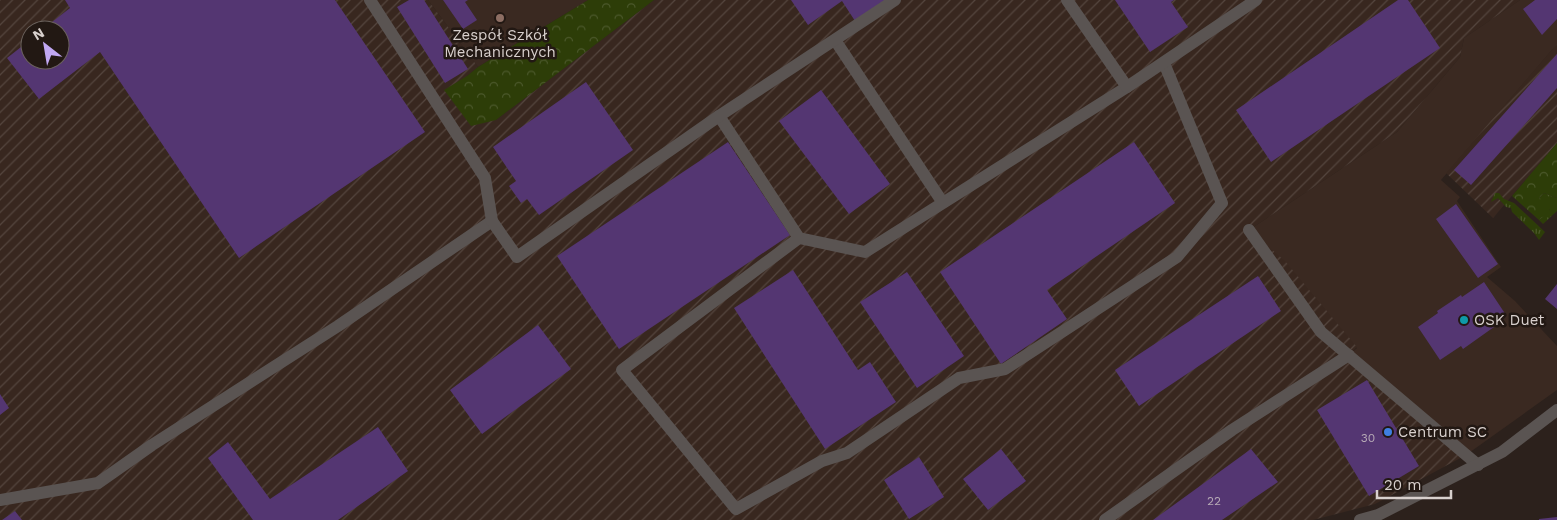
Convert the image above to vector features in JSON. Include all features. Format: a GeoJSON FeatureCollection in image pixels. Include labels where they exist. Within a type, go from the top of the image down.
{"type":"FeatureCollection","features":[{"type":"Feature","properties":{"kind":"street"},"geometry":{"type":"LineString","coordinates":[[370,0],[485,178],[492,221],[517,257],[719,116],[895,0]]}},
{"type":"Feature","properties":{"kind":"street"},"geometry":{"type":"LineString","coordinates":[[1067,0],[1127,88]]}},
{"type":"Feature","properties":{"kind":"street"},"geometry":{"type":"LineString","coordinates":[[719,116],[799,238],[865,252],[1127,88],[1256,0]]}},
{"type":"Feature","properties":{"kind":"street"},"geometry":{"type":"LineString","coordinates":[[835,40],[943,203]]}},
{"type":"Feature","properties":{"kind":"street"},"geometry":{"type":"LineString","coordinates":[[799,238],[622,370],[736,508],[822,461],[847,453],[959,378],[1005,369],[1177,257],[1222,202],[1164,63]]}},
{"type":"Feature","properties":{"kind":"street"},"geometry":{"type":"LineString","coordinates":[[0,500],[98,483],[152,445],[338,326],[492,221]]}},
{"type":"Feature","properties":{"kind":"street"},"geometry":{"type":"LineString","coordinates":[[1249,230],[1321,332],[1478,465]]}},
{"type":"Feature","properties":{"kind":"street"},"geometry":{"type":"LineString","coordinates":[[1105,520],[1232,430],[1348,355]]}},
{"type":"Feature","properties":{"kind":"street"},"geometry":{"type":"LineString","coordinates":[[1360,520],[1378,515],[1502,452],[1557,410]]}},
{"type":"Feature","properties":{"kind":"shaded area"},"geometry":{"type":"Polygon","coordinates":[[[0,0],[428,0],[478,67],[467,76],[496,120],[654,0],[1520,0],[1464,38],[1460,57],[1397,132],[1249,230],[1285,261],[1357,347],[1349,355],[1466,455],[1375,504],[1313,520],[0,520],[0,0]]]}},
{"type":"Feature","properties":{"kind":"shaded area","name":"Zespół Szkół Mechanicznych"},"geometry":{"type":"Polygon","coordinates":[[[428,0],[588,0],[478,67],[428,0]]]}},
{"type":"Feature","properties":{"kind":"shaded area","name":"OSK Duet"},"geometry":{"type":"Polygon","coordinates":[[[1520,0],[1557,0],[1557,44],[1441,180],[1460,197],[1457,201],[1501,267],[1487,277],[1515,301],[1557,346],[1557,390],[1466,455],[1349,355],[1357,348],[1249,230],[1397,132],[1460,57],[1464,38],[1520,0]]]}},
{"type":"Feature","properties":{"kind":"shaded area"},"geometry":{"type":"Polygon","coordinates":[[[1557,44],[1557,143],[1493,218],[1446,173],[1557,44]]]}},
{"type":"Feature","properties":{"kind":"green space"},"geometry":{"type":"Polygon","coordinates":[[[588,0],[654,0],[496,120],[471,126],[444,90],[588,0]]]}},
{"type":"Feature","properties":{"kind":"green space"},"geometry":{"type":"Polygon","coordinates":[[[1557,143],[1557,198],[1544,193],[1539,198],[1547,202],[1550,211],[1539,220],[1512,196],[1557,143]]]}},
{"type":"Feature","properties":{"kind":"green space"},"geometry":{"type":"Polygon","coordinates":[[[1495,193],[1499,193],[1504,199],[1514,203],[1545,232],[1539,240],[1512,212],[1511,208],[1506,207],[1498,198],[1491,202],[1495,193]]]}},
{"type":"Feature","properties":{"kind":"green space"},"geometry":{"type":"Polygon","coordinates":[[[1544,193],[1557,198],[1557,211],[1543,224],[1539,220],[1550,210],[1538,199],[1544,193]]]}},
{"type":"Feature","properties":{"kind":"building"},"geometry":{"type":"Polygon","coordinates":[[[65,0],[335,0],[425,132],[239,258],[100,52],[39,99],[7,58],[20,48],[20,70],[70,70],[70,20],[55,20],[70,8],[65,0]]]}},
{"type":"Feature","properties":{"kind":"building"},"geometry":{"type":"Polygon","coordinates":[[[409,0],[424,0],[468,69],[445,83],[397,7],[409,0]]]}},
{"type":"Feature","properties":{"kind":"building"},"geometry":{"type":"Polygon","coordinates":[[[443,0],[468,0],[465,2],[477,20],[463,29],[443,0]]]}},
{"type":"Feature","properties":{"kind":"building"},"geometry":{"type":"Polygon","coordinates":[[[791,0],[887,0],[855,21],[842,1],[808,25],[791,0]]]}},
{"type":"Feature","properties":{"kind":"building"},"geometry":{"type":"Polygon","coordinates":[[[1115,0],[1174,0],[1171,2],[1188,27],[1150,52],[1115,0]]]}},
{"type":"Feature","properties":{"kind":"building"},"geometry":{"type":"Polygon","coordinates":[[[1398,0],[1408,0],[1440,48],[1271,162],[1236,110],[1398,0]]]}},
{"type":"Feature","properties":{"kind":"building"},"geometry":{"type":"Polygon","coordinates":[[[1535,0],[1557,0],[1557,19],[1542,35],[1523,9],[1535,0]]]}},
{"type":"Feature","properties":{"kind":"building"},"geometry":{"type":"Polygon","coordinates":[[[1557,54],[1557,88],[1471,185],[1454,170],[1557,54]]]}},
{"type":"Feature","properties":{"kind":"building"},"geometry":{"type":"Polygon","coordinates":[[[586,82],[633,150],[539,215],[527,199],[521,203],[509,186],[516,181],[493,147],[586,82]]]}},
{"type":"Feature","properties":{"kind":"building"},"geometry":{"type":"Polygon","coordinates":[[[821,90],[890,184],[849,214],[779,121],[821,90]]]}},
{"type":"Feature","properties":{"kind":"building"},"geometry":{"type":"Polygon","coordinates":[[[728,142],[790,235],[619,349],[557,256],[728,142]]]}},
{"type":"Feature","properties":{"kind":"building"},"geometry":{"type":"Polygon","coordinates":[[[1134,142],[1175,203],[1047,290],[1067,319],[1001,364],[940,272],[1134,142]]]}},
{"type":"Feature","properties":{"kind":"building"},"geometry":{"type":"Polygon","coordinates":[[[1456,204],[1498,264],[1478,278],[1436,219],[1456,204]]]}},
{"type":"Feature","properties":{"kind":"building"},"geometry":{"type":"Polygon","coordinates":[[[793,270],[858,370],[870,362],[896,402],[825,449],[734,308],[793,270]]]}},
{"type":"Feature","properties":{"kind":"building"},"geometry":{"type":"Polygon","coordinates":[[[907,272],[964,356],[917,388],[860,302],[907,272]]]}},
{"type":"Feature","properties":{"kind":"building"},"geometry":{"type":"Polygon","coordinates":[[[1258,276],[1281,311],[1139,406],[1115,370],[1258,276]]]}},
{"type":"Feature","properties":{"kind":"building","name":"OSK Duet"},"geometry":{"type":"Polygon","coordinates":[[[1484,282],[1506,315],[1492,324],[1494,327],[1463,349],[1461,346],[1440,360],[1418,327],[1438,313],[1437,311],[1484,282]]]}},
{"type":"Feature","properties":{"kind":"building"},"geometry":{"type":"Polygon","coordinates":[[[1557,284],[1557,309],[1545,299],[1557,284]]]}},
{"type":"Feature","properties":{"kind":"building"},"geometry":{"type":"Polygon","coordinates":[[[538,325],[571,369],[482,434],[450,390],[538,325]]]}},
{"type":"Feature","properties":{"kind":"building"},"geometry":{"type":"Polygon","coordinates":[[[1367,380],[1419,466],[1369,496],[1317,410],[1367,380]]]}},
{"type":"Feature","properties":{"kind":"building"},"geometry":{"type":"Polygon","coordinates":[[[0,394],[9,408],[0,415],[0,394]]]}},
{"type":"Feature","properties":{"kind":"building"},"geometry":{"type":"Polygon","coordinates":[[[378,427],[408,471],[338,520],[253,520],[208,458],[228,442],[270,499],[378,427]]]}},
{"type":"Feature","properties":{"kind":"building"},"geometry":{"type":"Polygon","coordinates":[[[1001,449],[1026,481],[988,510],[963,479],[1001,449]]]}},
{"type":"Feature","properties":{"kind":"building"},"geometry":{"type":"Polygon","coordinates":[[[1251,449],[1278,482],[1222,520],[1153,520],[1251,449]]]}},
{"type":"Feature","properties":{"kind":"building"},"geometry":{"type":"Polygon","coordinates":[[[919,457],[944,497],[909,519],[884,480],[919,457]]]}},
{"type":"Feature","properties":{"kind":"building"},"geometry":{"type":"Polygon","coordinates":[[[15,511],[22,520],[2,520],[15,511]]]}},
{"type":"Feature","properties":{"kind":"building"},"geometry":{"type":"Polygon","coordinates":[[[1557,517],[1557,520],[1539,520],[1539,519],[1557,517]]]}},
{"type":"Feature","properties":{"kind":"place","name":"Zespół Szkół Mechanicznych"},"geometry":{"type":"Point","coordinates":[500,18]}},
{"type":"Feature","properties":{"kind":"place","name":"OSK Duet"},"geometry":{"type":"Point","coordinates":[1464,320]}},
{"type":"Feature","properties":{"kind":"place","name":"Centrum SC"},"geometry":{"type":"Point","coordinates":[1388,432]}}]}
